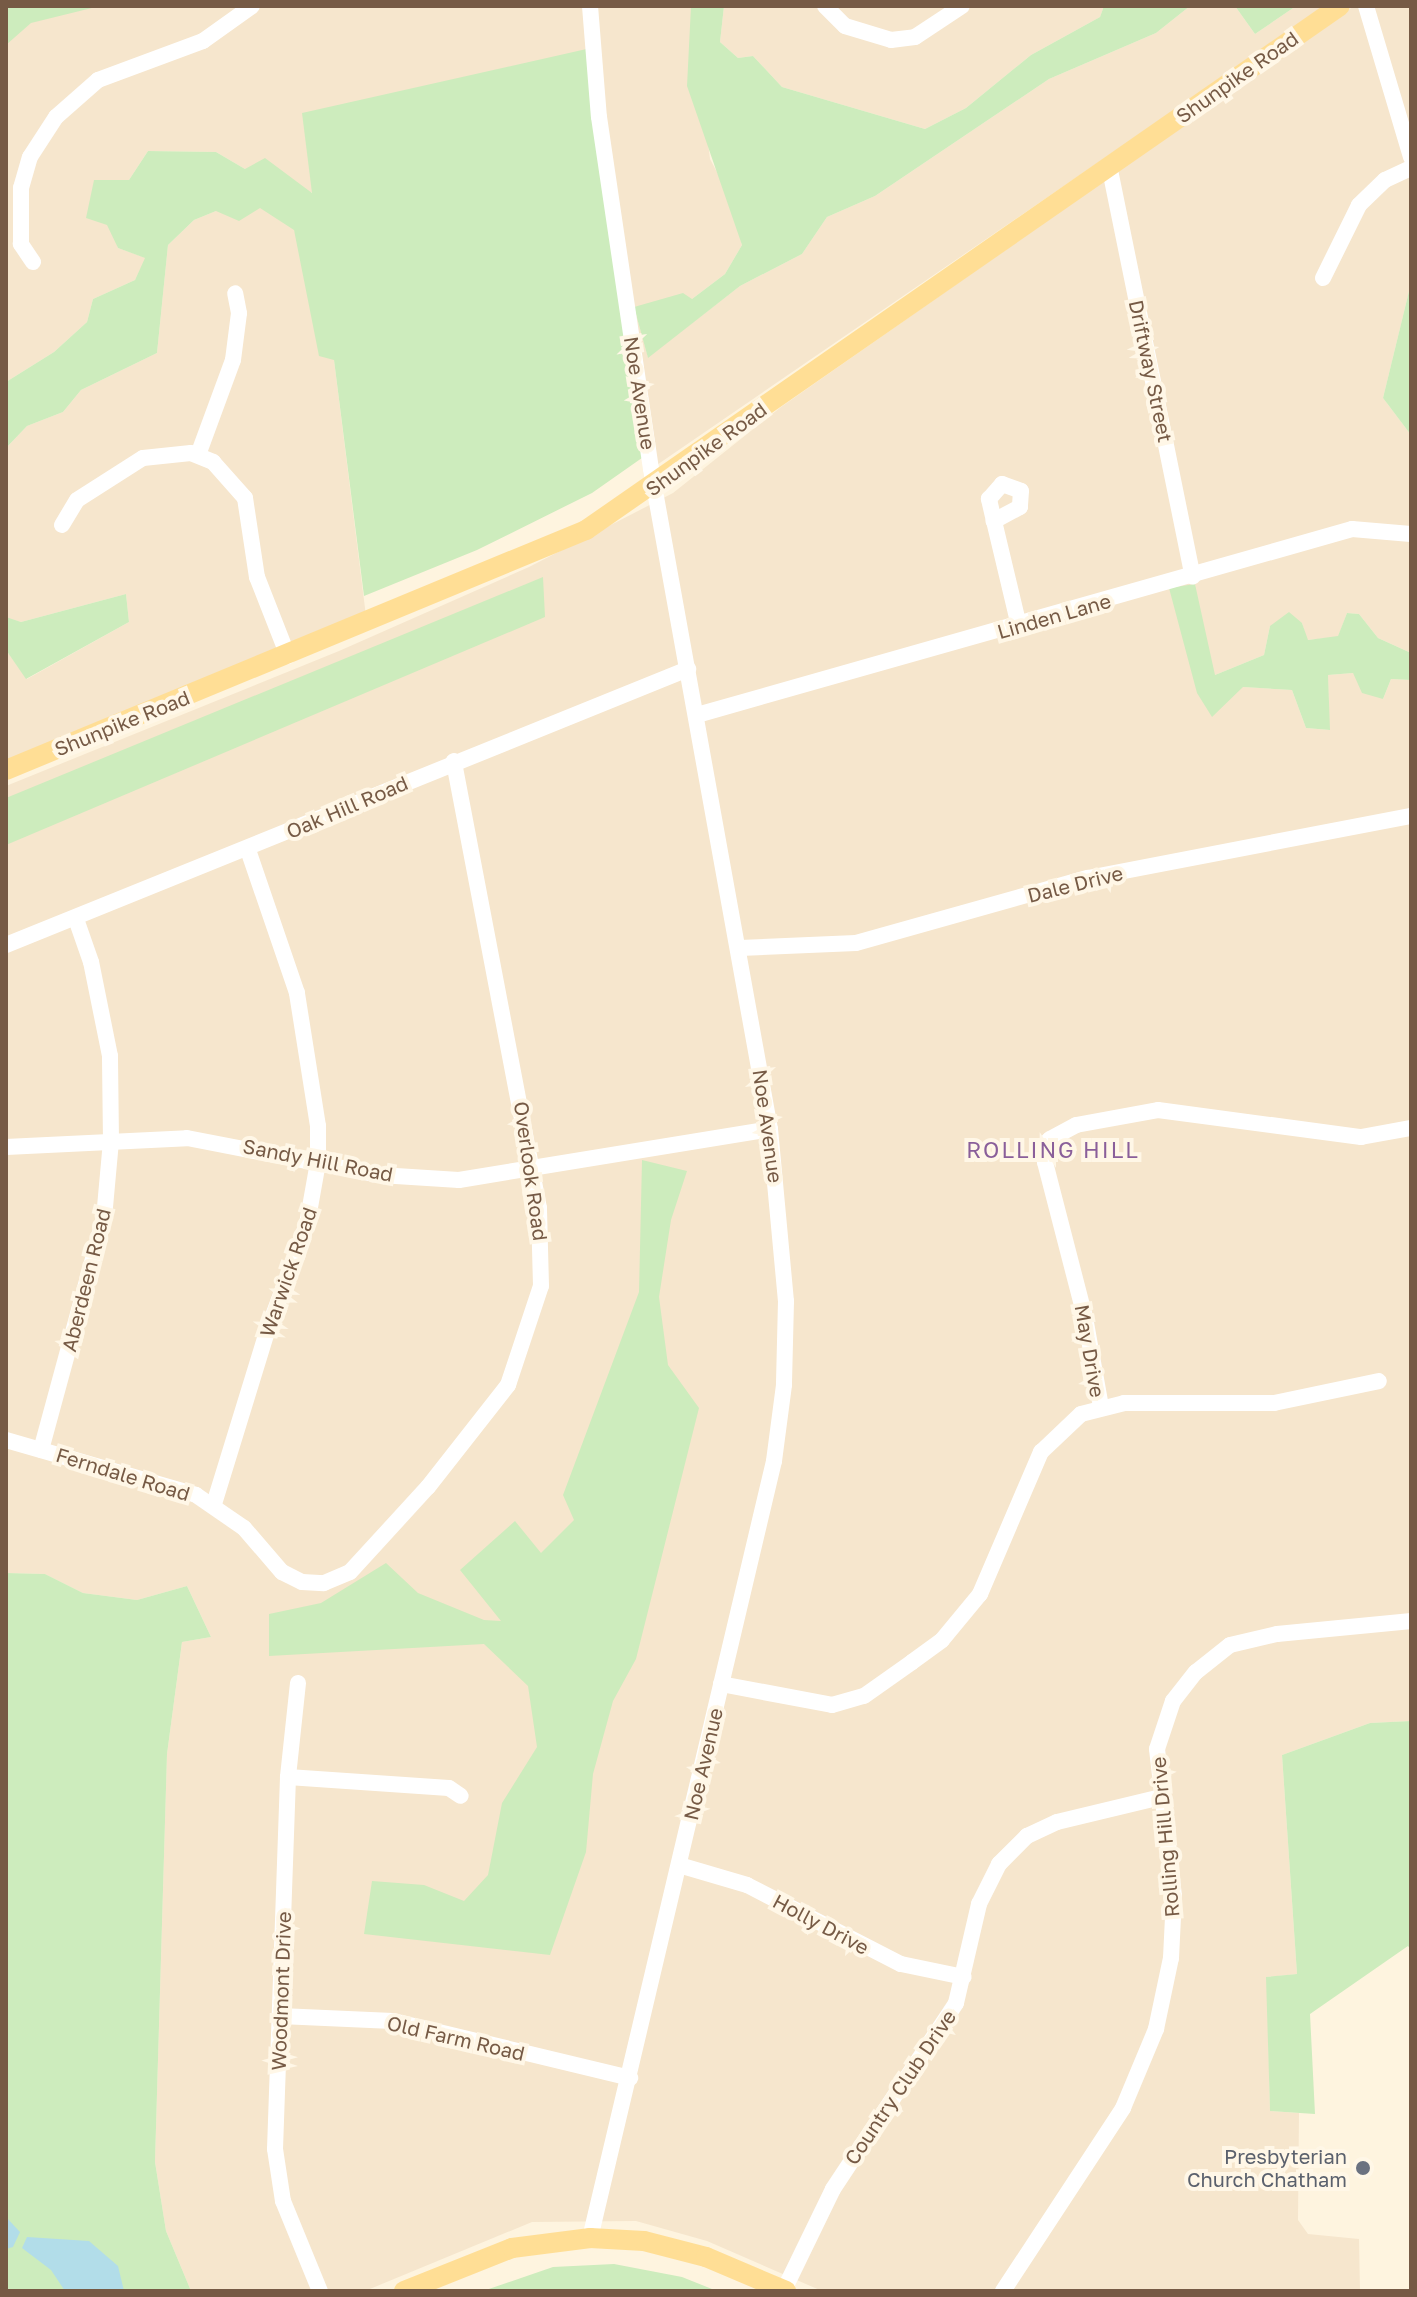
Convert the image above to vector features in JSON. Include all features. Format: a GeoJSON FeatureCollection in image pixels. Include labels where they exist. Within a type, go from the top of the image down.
{"type":"FeatureCollection","features":[{"type":"Feature","properties":{"kind":"main road","name":"Shunpike Road"},"geometry":{"type":"LineString","coordinates":[[6,770],[543,552],[654,486],[1340,6]]}},
{"type":"Feature","properties":{"kind":"main road"},"geometry":{"type":"LineString","coordinates":[[404,2291],[512,2248],[590,2238],[644,2241],[706,2257],[785,2291]]}},
{"type":"Feature","properties":{"kind":"street"},"geometry":{"type":"LineString","coordinates":[[33,262],[21,244],[21,188],[30,157],[56,117],[98,80],[203,41],[252,6]]}},
{"type":"Feature","properties":{"kind":"street","name":"Noe Avenue"},"geometry":{"type":"LineString","coordinates":[[590,6],[599,117],[654,486],[740,948],[770,1129],[785,1267],[784,1385],[774,1461],[590,2238]]}},
{"type":"Feature","properties":{"kind":"street"},"geometry":{"type":"LineString","coordinates":[[825,6],[845,26],[891,40],[915,37],[962,6]]}},
{"type":"Feature","properties":{"kind":"street"},"geometry":{"type":"LineString","coordinates":[[1366,6],[1411,157]]}},
{"type":"Feature","properties":{"kind":"street","name":"Driftway Street"},"geometry":{"type":"LineString","coordinates":[[1109,165],[1193,577]]}},
{"type":"Feature","properties":{"kind":"street"},"geometry":{"type":"LineString","coordinates":[[1323,278],[1359,205],[1385,180],[1411,168]]}},
{"type":"Feature","properties":{"kind":"street"},"geometry":{"type":"LineString","coordinates":[[198,455],[233,360],[239,313],[235,293]]}},
{"type":"Feature","properties":{"kind":"street"},"geometry":{"type":"LineString","coordinates":[[62,525],[77,500],[129,464],[159,453],[198,455],[219,467],[245,498],[257,577],[288,656]]}},
{"type":"Feature","properties":{"kind":"street"},"geometry":{"type":"LineString","coordinates":[[994,521],[1019,626]]}},
{"type":"Feature","properties":{"kind":"street","name":"Linden Lane"},"geometry":{"type":"LineString","coordinates":[[697,715],[1193,577],[1352,529],[1411,534]]}},
{"type":"Feature","properties":{"kind":"street","name":"Oak Hill Road"},"geometry":{"type":"LineString","coordinates":[[6,945],[248,850],[454,761],[688,669]]}},
{"type":"Feature","properties":{"kind":"street","name":"Overlook Road"},"geometry":{"type":"LineString","coordinates":[[350,1572],[437,1477],[508,1385],[541,1286],[534,1167],[454,761]]}},
{"type":"Feature","properties":{"kind":"street","name":"Dale Drive"},"geometry":{"type":"LineString","coordinates":[[740,948],[856,943],[1088,878],[1411,816]]}},
{"type":"Feature","properties":{"kind":"street","name":"Warwick Road"},"geometry":{"type":"LineString","coordinates":[[214,1504],[267,1332],[307,1224],[318,1162],[318,1126],[297,993],[248,850]]}},
{"type":"Feature","properties":{"kind":"street","name":"Aberdeen Road"},"geometry":{"type":"LineString","coordinates":[[41,1450],[104,1218],[111,1141],[110,1056],[91,962],[76,919]]}},
{"type":"Feature","properties":{"kind":"street","name":"May Drive"},"geometry":{"type":"LineString","coordinates":[[721,1684],[832,1705],[864,1696],[912,1662],[942,1640],[980,1594],[1046,1443],[1064,1425],[1101,1407],[1088,1331],[1045,1162],[1044,1145],[1050,1139],[1076,1125],[1158,1110],[1196,1112],[1326,1135],[1373,1137],[1411,1128]]}},
{"type":"Feature","properties":{"kind":"street","name":"Sandy Hill Road"},"geometry":{"type":"LineString","coordinates":[[6,1147],[187,1138],[380,1175],[459,1180],[770,1129]]}},
{"type":"Feature","properties":{"kind":"street"},"geometry":{"type":"LineString","coordinates":[[1101,1407],[1274,1403],[1379,1381]]}},
{"type":"Feature","properties":{"kind":"street","name":"Ferndale Road"},"geometry":{"type":"LineString","coordinates":[[6,1440],[180,1489],[214,1504],[291,1577],[324,1583],[350,1572]]}},
{"type":"Feature","properties":{"kind":"street","name":"Rolling Hill Drive"},"geometry":{"type":"LineString","coordinates":[[1003,2291],[1123,2108],[1156,2029],[1174,1934],[1173,1872],[1157,1749],[1164,1719],[1180,1689],[1217,1654],[1277,1634],[1411,1621]]}},
{"type":"Feature","properties":{"kind":"street","name":"Woodmont Drive"},"geometry":{"type":"LineString","coordinates":[[298,1683],[288,1777],[278,2172],[292,2228],[320,2291]]}},
{"type":"Feature","properties":{"kind":"street"},"geometry":{"type":"LineString","coordinates":[[288,1777],[449,1788],[461,1796]]}},
{"type":"Feature","properties":{"kind":"street","name":"Country Club Drive"},"geometry":{"type":"LineString","coordinates":[[785,2291],[833,2189],[944,2025],[964,1977],[984,1892],[1019,1843],[1057,1822],[1161,1797]]}},
{"type":"Feature","properties":{"kind":"street","name":"Holly Drive"},"geometry":{"type":"LineString","coordinates":[[679,1865],[747,1885],[901,1964],[964,1977]]}},
{"type":"Feature","properties":{"kind":"street","name":"Old Farm Road"},"geometry":{"type":"LineString","coordinates":[[280,2016],[393,2021],[630,2078]]}},
{"type":"Feature","properties":{"kind":"shaded area"},"geometry":{"type":"Polygon","coordinates":[[[6,6],[691,6],[710,159],[728,193],[742,245],[725,274],[692,299],[634,307],[648,357],[740,286],[802,254],[827,217],[875,196],[1049,79],[1156,33],[1190,6],[1235,6],[1255,34],[1296,6],[1326,6],[651,469],[599,117],[313,193],[245,169],[216,152],[148,151],[129,180],[94,180],[118,248],[146,258],[135,280],[93,299],[87,322],[54,352],[6,382],[6,6]]]}},
{"type":"Feature","properties":{"kind":"shaded area"},"geometry":{"type":"Polygon","coordinates":[[[724,6],[1104,6],[1100,17],[1031,55],[966,108],[925,129],[782,87],[753,56],[738,58],[720,42],[724,6]]]}},
{"type":"Feature","properties":{"kind":"shaded area"},"geometry":{"type":"Polygon","coordinates":[[[1354,6],[1411,6],[1411,283],[1383,398],[1411,435],[1411,653],[1378,638],[1359,614],[1347,613],[1338,637],[1307,640],[1302,623],[1270,626],[1264,655],[1215,675],[1197,693],[1243,687],[1292,690],[1306,728],[1329,730],[1328,675],[1353,673],[1383,699],[1391,679],[1411,680],[1411,1721],[1370,1723],[1282,1755],[1297,1974],[1267,1977],[1270,2111],[1299,2113],[1298,2220],[1308,2234],[1359,2239],[1360,2291],[822,2291],[707,2241],[636,2221],[532,2222],[365,2291],[191,2291],[166,2231],[155,2162],[167,1754],[182,1642],[211,1637],[187,1586],[137,1600],[83,1593],[45,1574],[6,1573],[6,786],[339,651],[529,567],[673,493],[781,407],[1354,6]]]}},
{"type":"Feature","properties":{"kind":"shaded area"},"geometry":{"type":"Polygon","coordinates":[[[260,207],[294,229],[334,360],[367,624],[6,770],[6,650],[27,679],[129,622],[126,594],[21,622],[7,618],[6,448],[27,426],[63,412],[81,390],[157,353],[168,245],[194,220],[216,211],[260,207]]]}},
{"type":"Feature","properties":{"kind":"green space"},"geometry":{"type":"Polygon","coordinates":[[[6,6],[100,6],[31,23],[6,45],[6,6]]]}},
{"type":"Feature","properties":{"kind":"green space"},"geometry":{"type":"Polygon","coordinates":[[[691,6],[724,6],[720,42],[738,58],[753,56],[782,87],[925,129],[966,108],[1031,55],[1100,17],[1104,6],[1190,6],[1156,33],[1049,79],[875,196],[827,217],[802,254],[740,286],[648,358],[634,307],[683,293],[692,299],[725,274],[742,245],[687,86],[691,6]]]}},
{"type":"Feature","properties":{"kind":"green space"},"geometry":{"type":"Polygon","coordinates":[[[1235,6],[1296,6],[1255,34],[1235,6]]]}},
{"type":"Feature","properties":{"kind":"green space"},"geometry":{"type":"Polygon","coordinates":[[[591,48],[649,453],[592,493],[477,550],[364,596],[334,360],[319,356],[294,230],[260,208],[239,221],[216,211],[194,220],[168,245],[157,353],[81,390],[63,412],[27,426],[6,448],[6,382],[54,352],[87,322],[93,299],[135,280],[145,258],[118,248],[107,225],[86,218],[94,180],[129,180],[148,151],[216,152],[245,169],[265,158],[312,193],[302,113],[591,48]]]}},
{"type":"Feature","properties":{"kind":"green space"},"geometry":{"type":"Polygon","coordinates":[[[1411,283],[1411,435],[1383,398],[1411,283]]]}},
{"type":"Feature","properties":{"kind":"green space"},"geometry":{"type":"Polygon","coordinates":[[[543,577],[545,617],[6,845],[6,798],[543,577]]]}},
{"type":"Feature","properties":{"kind":"green space"},"geometry":{"type":"Polygon","coordinates":[[[1195,584],[1215,675],[1264,655],[1270,626],[1289,612],[1302,623],[1308,640],[1338,636],[1347,613],[1359,614],[1378,638],[1411,653],[1411,680],[1391,679],[1383,699],[1362,693],[1353,673],[1328,675],[1330,730],[1306,728],[1292,690],[1243,687],[1212,717],[1197,693],[1169,588],[1195,584]]]}},
{"type":"Feature","properties":{"kind":"green space"},"geometry":{"type":"Polygon","coordinates":[[[126,594],[129,622],[26,679],[6,650],[6,617],[21,622],[126,594]]]}},
{"type":"Feature","properties":{"kind":"green space"},"geometry":{"type":"Polygon","coordinates":[[[642,1160],[687,1171],[671,1220],[659,1297],[668,1365],[699,1408],[636,1659],[613,1701],[593,1774],[586,1852],[550,1955],[364,1934],[372,1881],[424,1885],[464,1901],[488,1875],[502,1803],[537,1747],[528,1686],[484,1644],[269,1656],[269,1614],[321,1603],[386,1563],[418,1593],[484,1620],[501,1621],[460,1570],[515,1521],[541,1553],[574,1520],[563,1495],[639,1292],[642,1160]]]}},
{"type":"Feature","properties":{"kind":"green space"},"geometry":{"type":"Polygon","coordinates":[[[6,1573],[45,1574],[83,1593],[137,1600],[187,1586],[211,1637],[182,1642],[167,1754],[155,2162],[166,2231],[191,2291],[6,2291],[6,1573]]]}},
{"type":"Feature","properties":{"kind":"green space"},"geometry":{"type":"Polygon","coordinates":[[[1411,1721],[1411,1950],[1408,1946],[1310,2014],[1315,2114],[1270,2111],[1266,1977],[1297,1974],[1282,1755],[1370,1723],[1411,1721]]]}},
{"type":"Feature","properties":{"kind":"green space"},"geometry":{"type":"Polygon","coordinates":[[[614,2264],[682,2277],[717,2291],[483,2291],[553,2267],[614,2264]]]}},
{"type":"Feature","properties":{"kind":"water"},"geometry":{"type":"Polygon","coordinates":[[[6,2217],[20,2232],[13,2247],[6,2249],[6,2217]]]}},
{"type":"Feature","properties":{"kind":"water"},"geometry":{"type":"Polygon","coordinates":[[[27,2237],[89,2241],[118,2266],[124,2291],[65,2291],[51,2270],[22,2248],[27,2237]]]}},
{"type":"Feature","properties":{"kind":"place","name":"Presbyterian Church Chatham"},"geometry":{"type":"Point","coordinates":[1363,2168]}},
{"type":"Feature","properties":{"kind":"district","name":"ROLLING HILL"},"geometry":{"type":"Point","coordinates":[1053,1150]}}]}
